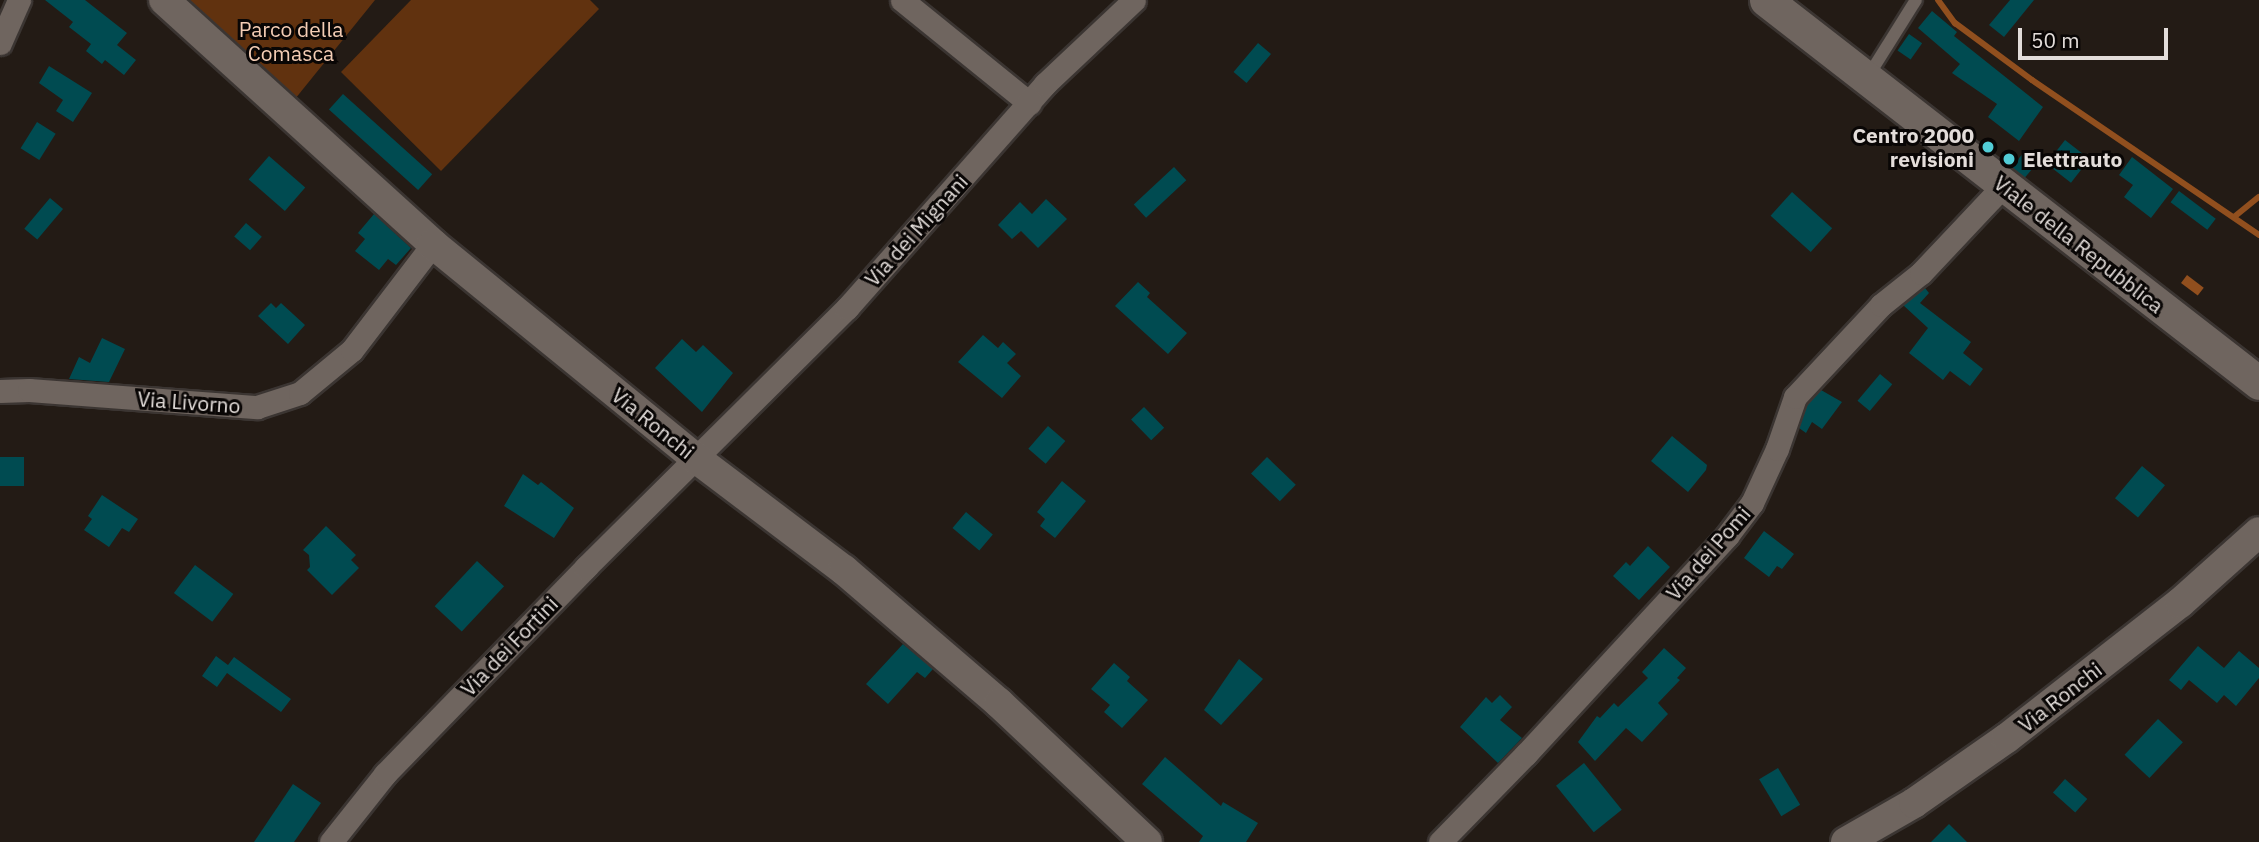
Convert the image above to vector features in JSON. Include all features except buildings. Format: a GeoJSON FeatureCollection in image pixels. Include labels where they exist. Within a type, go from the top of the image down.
{"type":"FeatureCollection","features":[{"type":"Feature","properties":{"kind":"main road","name":"Viale della Repubblica"},"geometry":{"type":"LineString","coordinates":[[1766,0],[2259,383]]}},
{"type":"Feature","properties":{"kind":"street"},"geometry":{"type":"LineString","coordinates":[[0,43],[19,0]]}},
{"type":"Feature","properties":{"kind":"street","name":"Via Ronchi"},"geometry":{"type":"LineString","coordinates":[[163,0],[433,244],[697,459],[875,597],[999,703],[1147,842]]}},
{"type":"Feature","properties":{"kind":"street"},"geometry":{"type":"LineString","coordinates":[[902,0],[1030,103]]}},
{"type":"Feature","properties":{"kind":"street","name":"Via dei Mignani"},"geometry":{"type":"LineString","coordinates":[[697,459],[847,308],[1045,84],[1134,0]]}},
{"type":"Feature","properties":{"kind":"street","name":"Via dei Pomi"},"geometry":{"type":"LineString","coordinates":[[1440,842],[1526,754],[1727,536],[1752,503],[1777,449],[1796,397],[1881,305],[1921,273],[2004,185]]}},
{"type":"Feature","properties":{"kind":"street","name":"Via Livorno"},"geometry":{"type":"LineString","coordinates":[[0,391],[29,390],[257,407],[300,393],[352,350],[433,244]]}},
{"type":"Feature","properties":{"kind":"street","name":"Via dei Fortini"},"geometry":{"type":"LineString","coordinates":[[331,842],[385,774],[586,567],[697,459]]}},
{"type":"Feature","properties":{"kind":"street","name":"Via Ronchi"},"geometry":{"type":"LineString","coordinates":[[1846,842],[1914,803],[2007,738],[2180,603],[2259,532]]}},
{"type":"Feature","properties":{"kind":"lane"},"geometry":{"type":"LineString","coordinates":[[1867,78],[1916,0]]}},
{"type":"Feature","properties":{"kind":"green space","name":"Parco della Comasca"},"geometry":{"type":"Polygon","coordinates":[[[184,0],[375,0],[295,99],[184,0]]]}},
{"type":"Feature","properties":{"kind":"green space"},"geometry":{"type":"Polygon","coordinates":[[[411,0],[590,0],[599,9],[441,171],[341,72],[411,0]]]}},
{"type":"Feature","properties":{"kind":"shaded area"},"geometry":{"type":"Polygon","coordinates":[[[2187,275],[2204,288],[2198,296],[2181,283],[2187,275]]]}},
{"type":"Feature","properties":{"kind":"waterway"},"geometry":{"type":"LineString","coordinates":[[1938,0],[1955,23],[2032,80],[2259,235]]}},
{"type":"Feature","properties":{"kind":"waterway"},"geometry":{"type":"LineString","coordinates":[[2234,217],[2259,197]]}},
{"type":"Feature","properties":{"kind":"place","name":"Centro 2000 revisioni"},"geometry":{"type":"Point","coordinates":[1988,147]}},
{"type":"Feature","properties":{"kind":"place","name":"Elettrauto"},"geometry":{"type":"Point","coordinates":[2009,159]}}]}
